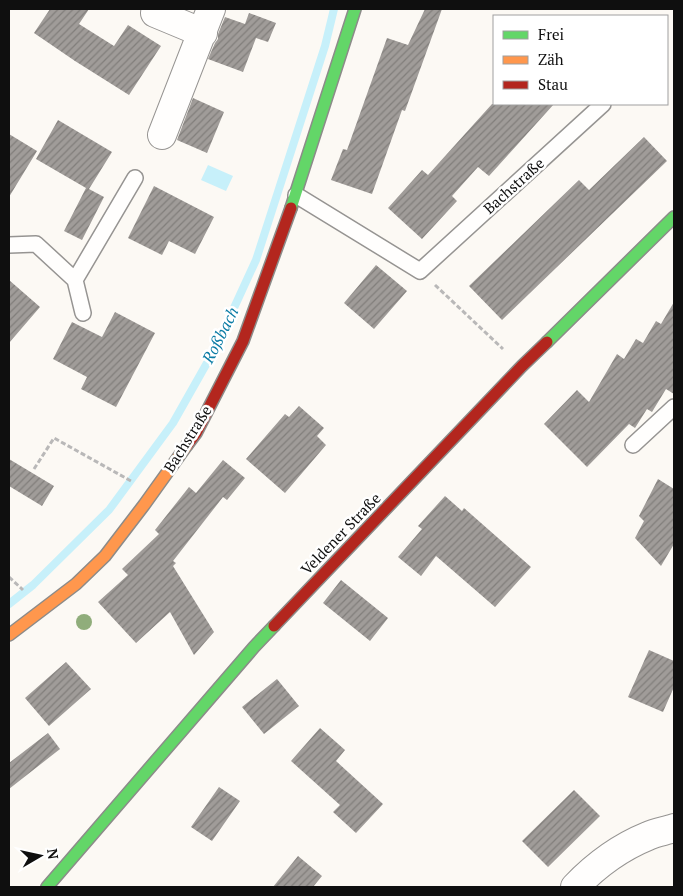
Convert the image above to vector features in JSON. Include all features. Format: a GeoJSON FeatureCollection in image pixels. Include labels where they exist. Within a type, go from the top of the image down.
{"type":"FeatureCollection","features":[{"type":"Feature","properties":{"kind":"main road","name":"Bachstraße"},"geometry":{"type":"LineString","coordinates":[[9,635],[76,584],[105,556],[196,433],[243,341],[296,195],[355,9]]}},
{"type":"Feature","properties":{"kind":"main road","name":"Veldener Straße"},"geometry":{"type":"LineString","coordinates":[[47,887],[254,647],[522,366],[674,217]]}},
{"type":"Feature","properties":{"kind":"street"},"geometry":{"type":"LineString","coordinates":[[152,10],[207,21],[162,135]]}},
{"type":"Feature","properties":{"kind":"street"},"geometry":{"type":"LineString","coordinates":[[575,887],[616,853],[648,836],[674,828]]}},
{"type":"Feature","properties":{"kind":"lane","name":"Bachstraße"},"geometry":{"type":"LineString","coordinates":[[420,271],[603,105]]}},
{"type":"Feature","properties":{"kind":"lane"},"geometry":{"type":"LineString","coordinates":[[75,280],[135,178]]}},
{"type":"Feature","properties":{"kind":"lane"},"geometry":{"type":"LineString","coordinates":[[296,195],[420,271]]}},
{"type":"Feature","properties":{"kind":"lane"},"geometry":{"type":"LineString","coordinates":[[9,245],[36,244],[75,280],[83,314]]}},
{"type":"Feature","properties":{"kind":"lane"},"geometry":{"type":"LineString","coordinates":[[632,445],[674,407]]}},
{"type":"Feature","properties":{"kind":"path"},"geometry":{"type":"LineString","coordinates":[[420,271],[522,366]]}},
{"type":"Feature","properties":{"kind":"path"},"geometry":{"type":"LineString","coordinates":[[34,469],[54,438],[122,476]]}},
{"type":"Feature","properties":{"kind":"water"},"geometry":{"type":"Polygon","coordinates":[[[208,165],[233,176],[226,191],[201,180],[208,165]]]}},
{"type":"Feature","properties":{"kind":"building"},"geometry":{"type":"Polygon","coordinates":[[[50,9],[89,9],[79,24],[114,46],[128,25],[161,46],[129,95],[34,33],[50,9]]]}},
{"type":"Feature","properties":{"kind":"building"},"geometry":{"type":"Polygon","coordinates":[[[425,9],[442,9],[405,111],[402,110],[372,194],[331,180],[343,149],[347,150],[387,38],[408,45],[425,9]]]}},
{"type":"Feature","properties":{"kind":"building"},"geometry":{"type":"Polygon","coordinates":[[[249,13],[276,23],[268,42],[256,38],[243,72],[208,59],[218,39],[218,34],[225,17],[245,24],[249,13]]]}},
{"type":"Feature","properties":{"kind":"building"},"geometry":{"type":"Polygon","coordinates":[[[193,98],[224,112],[207,153],[177,140],[193,98]]]}},
{"type":"Feature","properties":{"kind":"building"},"geometry":{"type":"Polygon","coordinates":[[[492,104],[553,105],[489,176],[478,167],[452,196],[457,201],[422,239],[388,208],[422,170],[428,175],[492,104]]]}},
{"type":"Feature","properties":{"kind":"building"},"geometry":{"type":"Polygon","coordinates":[[[58,120],[112,152],[89,189],[104,197],[82,240],[64,231],[86,188],[36,159],[58,120]]]}},
{"type":"Feature","properties":{"kind":"building"},"geometry":{"type":"Polygon","coordinates":[[[9,134],[37,151],[9,197],[9,134]]]}},
{"type":"Feature","properties":{"kind":"building"},"geometry":{"type":"Polygon","coordinates":[[[644,137],[667,161],[502,320],[469,286],[579,180],[589,190],[644,137]]]}},
{"type":"Feature","properties":{"kind":"building"},"geometry":{"type":"Polygon","coordinates":[[[154,186],[214,217],[195,254],[169,241],[162,255],[128,238],[154,186]]]}},
{"type":"Feature","properties":{"kind":"building"},"geometry":{"type":"Polygon","coordinates":[[[376,265],[407,291],[374,329],[344,303],[376,265]]]}},
{"type":"Feature","properties":{"kind":"building"},"geometry":{"type":"Polygon","coordinates":[[[9,280],[40,307],[9,343],[9,280]]]}},
{"type":"Feature","properties":{"kind":"building"},"geometry":{"type":"Polygon","coordinates":[[[674,302],[674,394],[666,389],[652,412],[647,409],[635,428],[629,424],[587,467],[544,424],[577,390],[589,402],[617,354],[624,359],[636,339],[643,343],[656,321],[661,324],[674,302]]]}},
{"type":"Feature","properties":{"kind":"building"},"geometry":{"type":"Polygon","coordinates":[[[115,312],[155,333],[116,407],[81,389],[87,377],[53,359],[72,322],[102,337],[115,312]]]}},
{"type":"Feature","properties":{"kind":"building"},"geometry":{"type":"Polygon","coordinates":[[[299,406],[324,428],[317,436],[326,445],[285,493],[246,459],[285,414],[289,417],[299,406]]]}},
{"type":"Feature","properties":{"kind":"building"},"geometry":{"type":"Polygon","coordinates":[[[9,459],[54,486],[42,506],[9,486],[9,459]]]}},
{"type":"Feature","properties":{"kind":"building"},"geometry":{"type":"Polygon","coordinates":[[[223,460],[245,478],[227,500],[223,497],[173,561],[176,563],[173,566],[214,632],[194,655],[170,612],[136,643],[98,602],[128,575],[122,569],[159,534],[155,530],[189,487],[196,493],[223,460]]]}},
{"type":"Feature","properties":{"kind":"building"},"geometry":{"type":"Polygon","coordinates":[[[658,479],[674,489],[674,544],[661,566],[635,538],[644,521],[639,516],[658,479]]]}},
{"type":"Feature","properties":{"kind":"building"},"geometry":{"type":"Polygon","coordinates":[[[445,496],[462,511],[464,508],[531,567],[495,607],[436,556],[421,576],[398,557],[422,529],[418,526],[445,496]]]}},
{"type":"Feature","properties":{"kind":"building"},"geometry":{"type":"Polygon","coordinates":[[[341,580],[388,618],[370,641],[323,603],[341,580]]]}},
{"type":"Feature","properties":{"kind":"building"},"geometry":{"type":"Polygon","coordinates":[[[649,650],[674,661],[674,687],[663,712],[628,697],[649,650]]]}},
{"type":"Feature","properties":{"kind":"building"},"geometry":{"type":"Polygon","coordinates":[[[66,662],[91,689],[49,726],[25,698],[66,662]]]}},
{"type":"Feature","properties":{"kind":"building"},"geometry":{"type":"Polygon","coordinates":[[[277,679],[299,706],[264,734],[242,707],[277,679]]]}},
{"type":"Feature","properties":{"kind":"building"},"geometry":{"type":"Polygon","coordinates":[[[320,728],[345,750],[336,761],[383,804],[356,833],[333,812],[340,805],[291,761],[320,728]]]}},
{"type":"Feature","properties":{"kind":"building"},"geometry":{"type":"Polygon","coordinates":[[[48,733],[60,749],[9,789],[9,763],[48,733]]]}},
{"type":"Feature","properties":{"kind":"building"},"geometry":{"type":"Polygon","coordinates":[[[219,787],[240,801],[212,841],[191,827],[219,787]]]}},
{"type":"Feature","properties":{"kind":"building"},"geometry":{"type":"Polygon","coordinates":[[[574,790],[600,816],[548,867],[522,841],[574,790]]]}},
{"type":"Feature","properties":{"kind":"building"},"geometry":{"type":"Polygon","coordinates":[[[298,856],[322,876],[313,887],[273,887],[298,856]]]}},
{"type":"Feature","properties":{"kind":"waterway","name":"Roßbach"},"geometry":{"type":"LineString","coordinates":[[9,604],[33,585],[109,510],[173,423],[216,347],[256,260],[325,46],[334,9]]}},
{"type":"Feature","properties":{"kind":"traffic: fast"},"geometry":{"type":"LineString","coordinates":[[291,208],[355,9]]}},
{"type":"Feature","properties":{"kind":"traffic: fast"},"geometry":{"type":"LineString","coordinates":[[547,342],[674,217]]}},
{"type":"Feature","properties":{"kind":"traffic: fast"},"geometry":{"type":"LineString","coordinates":[[47,887],[274,626]]}},
{"type":"Feature","properties":{"kind":"traffic: slow"},"geometry":{"type":"LineString","coordinates":[[9,635],[76,584],[105,556],[187,445]]}},
{"type":"Feature","properties":{"kind":"traffic: jam"},"geometry":{"type":"LineString","coordinates":[[187,445],[196,433],[243,341],[291,208]]}},
{"type":"Feature","properties":{"kind":"traffic: jam"},"geometry":{"type":"LineString","coordinates":[[274,626],[547,342]]}}]}
